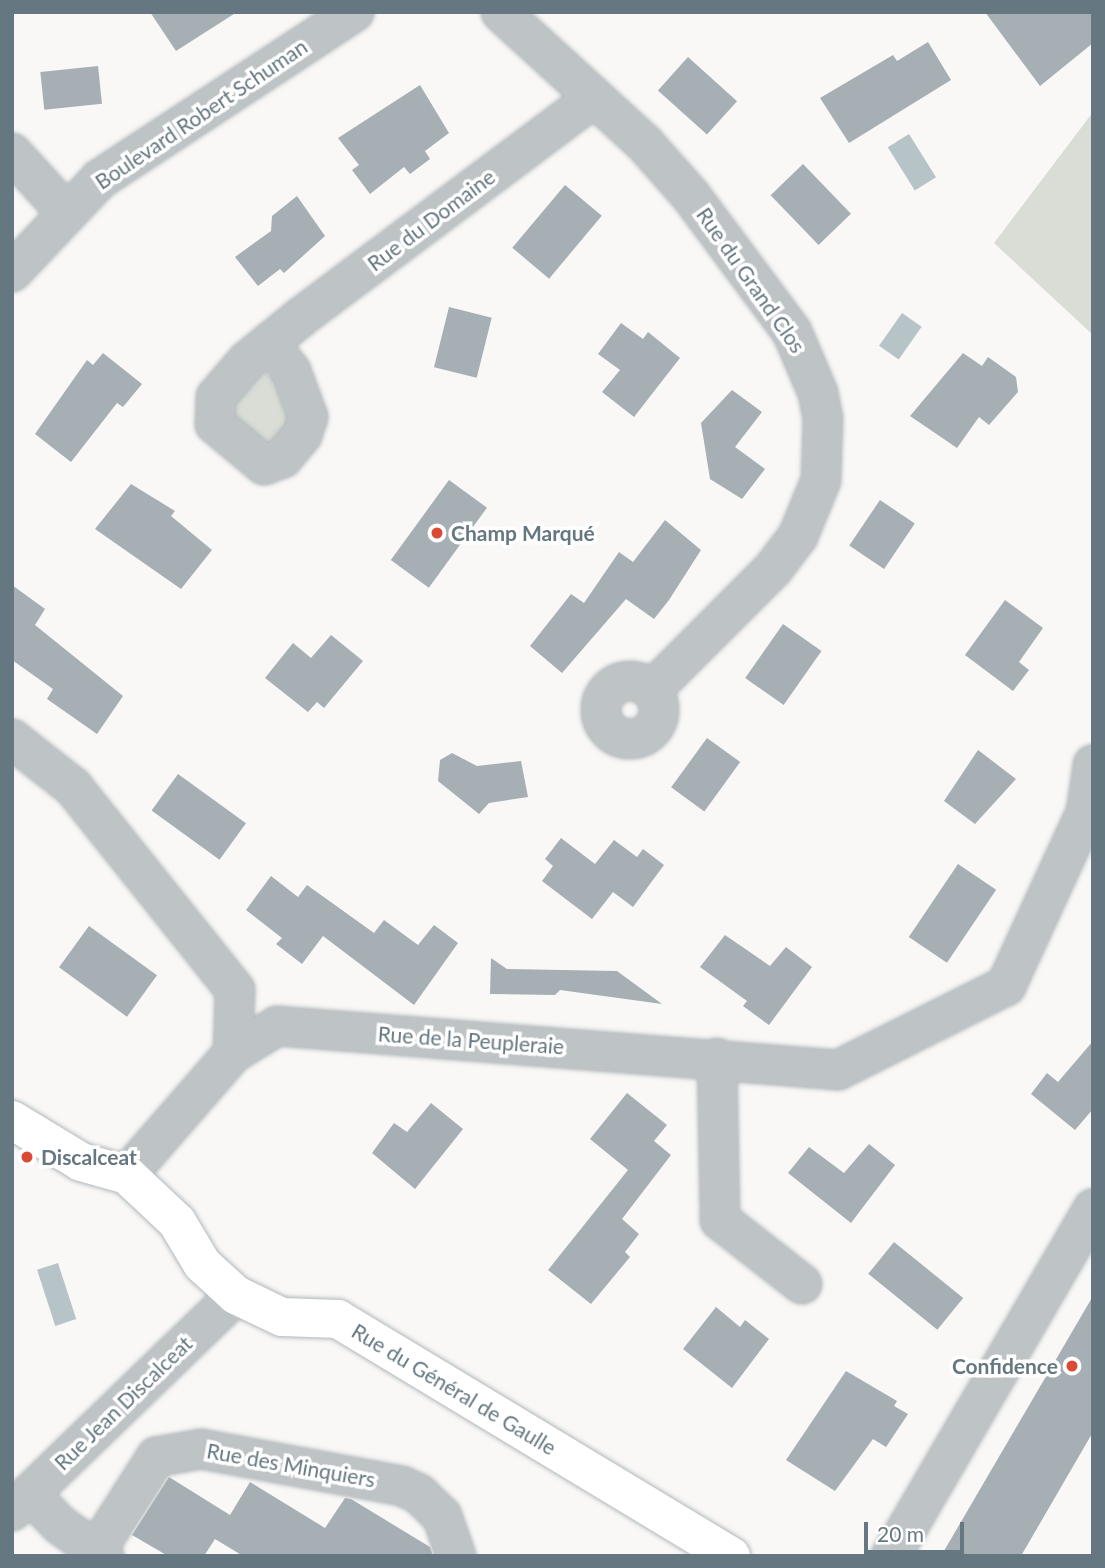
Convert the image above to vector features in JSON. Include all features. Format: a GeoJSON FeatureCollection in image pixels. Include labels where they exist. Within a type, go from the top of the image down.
{"type":"FeatureCollection","features":[{"type":"Feature","properties":{"kind":"main road","name":"Rue du Général de Gaulle"},"geometry":{"type":"LineString","coordinates":[[12,1120],[81,1162],[127,1175],[177,1222],[202,1264],[236,1295],[282,1317],[338,1319],[731,1556]]}},
{"type":"Feature","properties":{"kind":"street","name":"Rue du Grand Clos"},"geometry":{"type":"LineString","coordinates":[[501,12],[594,98],[691,196],[792,332],[807,361],[824,418],[821,480],[798,536],[773,569],[652,690]]}},
{"type":"Feature","properties":{"kind":"street","name":"Boulevard Robert Schuman"},"geometry":{"type":"LineString","coordinates":[[12,271],[65,211],[154,141],[340,16]]}},
{"type":"Feature","properties":{"kind":"street","name":"Rue du Domaine"},"geometry":{"type":"LineString","coordinates":[[269,343],[594,98]]}},
{"type":"Feature","properties":{"kind":"street"},"geometry":{"type":"LineString","coordinates":[[12,153],[65,211]]}},
{"type":"Feature","properties":{"kind":"street"},"geometry":{"type":"LineString","coordinates":[[12,739],[73,787],[235,990],[233,1053]]}},
{"type":"Feature","properties":{"kind":"street","name":"Rue de la Peupleraie"},"geometry":{"type":"LineString","coordinates":[[127,1175],[233,1053],[277,1026],[717,1058],[838,1070],[1006,986],[1089,812],[1093,765]]}},
{"type":"Feature","properties":{"kind":"street"},"geometry":{"type":"LineString","coordinates":[[717,1058],[720,1220],[802,1284]]}},
{"type":"Feature","properties":{"kind":"street"},"geometry":{"type":"LineString","coordinates":[[891,1556],[1093,1209]]}},
{"type":"Feature","properties":{"kind":"street","name":"Rue Jean Discalceat"},"geometry":{"type":"LineString","coordinates":[[21,1502],[236,1295]]}},
{"type":"Feature","properties":{"kind":"street","name":"Rue des Minquiers"},"geometry":{"type":"LineString","coordinates":[[100,1553],[156,1457],[201,1449],[402,1486],[419,1494],[442,1516],[456,1556]]}},
{"type":"Feature","properties":{"kind":"street"},"geometry":{"type":"LineString","coordinates":[[21,1502],[100,1553]]}},
{"type":"Feature","properties":{"kind":"shaded area"},"geometry":{"type":"Polygon","coordinates":[[[1093,112],[1093,335],[994,243],[1093,112]]]}},
{"type":"Feature","properties":{"kind":"shaded area"},"geometry":{"type":"Polygon","coordinates":[[[909,134],[936,177],[915,190],[888,147],[909,134]]]}},
{"type":"Feature","properties":{"kind":"shaded area"},"geometry":{"type":"Polygon","coordinates":[[[902,313],[922,327],[899,360],[879,346],[902,313]]]}},
{"type":"Feature","properties":{"kind":"shaded area"},"geometry":{"type":"Polygon","coordinates":[[[263,372],[279,383],[292,420],[267,449],[224,410],[263,372]]]}},
{"type":"Feature","properties":{"kind":"shaded area"},"geometry":{"type":"Polygon","coordinates":[[[58,1263],[76,1319],[55,1326],[37,1270],[58,1263]]]}},
{"type":"Feature","properties":{"kind":"building"},"geometry":{"type":"Polygon","coordinates":[[[150,12],[237,12],[176,51],[150,12]]]}},
{"type":"Feature","properties":{"kind":"building"},"geometry":{"type":"Polygon","coordinates":[[[985,12],[1093,12],[1093,43],[1040,86],[985,12]]]}},
{"type":"Feature","properties":{"kind":"building"},"geometry":{"type":"Polygon","coordinates":[[[928,42],[951,80],[849,143],[820,98],[893,55],[897,61],[928,42]]]}},
{"type":"Feature","properties":{"kind":"building"},"geometry":{"type":"Polygon","coordinates":[[[688,57],[737,101],[707,135],[658,90],[688,57]]]}},
{"type":"Feature","properties":{"kind":"building"},"geometry":{"type":"Polygon","coordinates":[[[98,66],[102,104],[44,110],[40,72],[98,66]]]}},
{"type":"Feature","properties":{"kind":"building"},"geometry":{"type":"Polygon","coordinates":[[[420,85],[449,133],[425,151],[430,159],[410,174],[404,167],[370,194],[352,170],[359,165],[338,138],[420,85]]]}},
{"type":"Feature","properties":{"kind":"building"},"geometry":{"type":"Polygon","coordinates":[[[803,164],[851,214],[819,245],[771,195],[803,164]]]}},
{"type":"Feature","properties":{"kind":"building"},"geometry":{"type":"Polygon","coordinates":[[[565,185],[602,216],[549,279],[512,248],[565,185]]]}},
{"type":"Feature","properties":{"kind":"building"},"geometry":{"type":"Polygon","coordinates":[[[297,196],[325,236],[284,273],[280,269],[258,286],[235,257],[271,231],[272,216],[297,196]]]}},
{"type":"Feature","properties":{"kind":"building"},"geometry":{"type":"Polygon","coordinates":[[[449,307],[492,318],[477,378],[434,367],[449,307]]]}},
{"type":"Feature","properties":{"kind":"building"},"geometry":{"type":"Polygon","coordinates":[[[621,323],[643,339],[648,332],[680,358],[634,417],[602,392],[620,370],[598,354],[621,323]]]}},
{"type":"Feature","properties":{"kind":"building"},"geometry":{"type":"Polygon","coordinates":[[[103,353],[142,384],[123,407],[117,403],[71,462],[35,434],[87,360],[93,365],[103,353]]]}},
{"type":"Feature","properties":{"kind":"building"},"geometry":{"type":"Polygon","coordinates":[[[963,353],[982,366],[988,357],[1016,377],[1018,392],[989,425],[979,417],[957,448],[910,416],[963,353]]]}},
{"type":"Feature","properties":{"kind":"building"},"geometry":{"type":"Polygon","coordinates":[[[732,390],[762,412],[735,447],[765,469],[742,499],[710,479],[701,423],[732,390]]]}},
{"type":"Feature","properties":{"kind":"building","name":"Champ Marqué"},"geometry":{"type":"Polygon","coordinates":[[[449,480],[487,508],[429,588],[391,560],[449,480]]]}},
{"type":"Feature","properties":{"kind":"building"},"geometry":{"type":"Polygon","coordinates":[[[131,484],[175,511],[171,516],[212,550],[181,589],[95,529],[131,484]]]}},
{"type":"Feature","properties":{"kind":"building"},"geometry":{"type":"Polygon","coordinates":[[[880,500],[915,523],[884,569],[849,546],[880,500]]]}},
{"type":"Feature","properties":{"kind":"building"},"geometry":{"type":"Polygon","coordinates":[[[665,520],[701,550],[654,619],[626,599],[562,673],[530,646],[571,594],[584,603],[619,552],[633,562],[665,520]]]}},
{"type":"Feature","properties":{"kind":"building"},"geometry":{"type":"Polygon","coordinates":[[[12,585],[45,609],[35,625],[123,696],[97,734],[47,699],[53,689],[12,660],[12,585]]]}},
{"type":"Feature","properties":{"kind":"building"},"geometry":{"type":"Polygon","coordinates":[[[1005,600],[1043,628],[1019,662],[1029,670],[1013,691],[965,655],[1005,600]]]}},
{"type":"Feature","properties":{"kind":"building"},"geometry":{"type":"Polygon","coordinates":[[[783,624],[822,651],[784,705],[745,678],[783,624]]]}},
{"type":"Feature","properties":{"kind":"building"},"geometry":{"type":"Polygon","coordinates":[[[331,635],[363,661],[324,708],[317,702],[308,712],[265,678],[293,643],[311,658],[331,635]]]}},
{"type":"Feature","properties":{"kind":"building"},"geometry":{"type":"Polygon","coordinates":[[[707,738],[740,762],[704,811],[671,787],[707,738]]]}},
{"type":"Feature","properties":{"kind":"building"},"geometry":{"type":"Polygon","coordinates":[[[978,750],[1016,779],[975,824],[944,801],[978,750]]]}},
{"type":"Feature","properties":{"kind":"building"},"geometry":{"type":"Polygon","coordinates":[[[452,753],[477,766],[521,761],[528,797],[489,803],[479,814],[438,781],[440,760],[452,753]]]}},
{"type":"Feature","properties":{"kind":"building"},"geometry":{"type":"Polygon","coordinates":[[[178,774],[246,823],[220,860],[152,810],[178,774]]]}},
{"type":"Feature","properties":{"kind":"building"},"geometry":{"type":"Polygon","coordinates":[[[561,838],[595,864],[614,840],[637,857],[643,849],[664,865],[633,907],[613,892],[592,919],[542,881],[553,866],[545,859],[561,838]]]}},
{"type":"Feature","properties":{"kind":"building"},"geometry":{"type":"Polygon","coordinates":[[[958,864],[996,890],[947,963],[909,937],[958,864]]]}},
{"type":"Feature","properties":{"kind":"building"},"geometry":{"type":"Polygon","coordinates":[[[271,876],[298,897],[307,885],[374,933],[384,920],[418,945],[434,925],[458,943],[414,1005],[323,936],[302,964],[276,944],[282,938],[246,910],[271,876]]]}},
{"type":"Feature","properties":{"kind":"building"},"geometry":{"type":"Polygon","coordinates":[[[89,926],[157,975],[127,1017],[59,967],[89,926]]]}},
{"type":"Feature","properties":{"kind":"building"},"geometry":{"type":"Polygon","coordinates":[[[725,935],[770,966],[786,947],[812,967],[769,1025],[743,1006],[747,1001],[700,967],[725,935]]]}},
{"type":"Feature","properties":{"kind":"building"},"geometry":{"type":"Polygon","coordinates":[[[491,958],[507,969],[617,971],[662,1004],[560,990],[555,995],[490,994],[491,958]]]}},
{"type":"Feature","properties":{"kind":"building"},"geometry":{"type":"Polygon","coordinates":[[[1093,1041],[1093,1109],[1075,1130],[1031,1094],[1047,1073],[1058,1082],[1093,1041]]]}},
{"type":"Feature","properties":{"kind":"building"},"geometry":{"type":"Polygon","coordinates":[[[627,1093],[667,1125],[654,1141],[671,1155],[622,1219],[639,1234],[625,1252],[630,1257],[591,1304],[548,1270],[628,1170],[590,1139],[627,1093]]]}},
{"type":"Feature","properties":{"kind":"building"},"geometry":{"type":"Polygon","coordinates":[[[431,1103],[463,1129],[415,1189],[372,1153],[394,1123],[407,1132],[431,1103]]]}},
{"type":"Feature","properties":{"kind":"building"},"geometry":{"type":"Polygon","coordinates":[[[869,1144],[895,1165],[851,1223],[788,1173],[809,1147],[844,1173],[869,1144]]]}},
{"type":"Feature","properties":{"kind":"building"},"geometry":{"type":"Polygon","coordinates":[[[894,1242],[963,1298],[937,1330],[868,1274],[894,1242]]]}},
{"type":"Feature","properties":{"kind":"building","name":"Confidence"},"geometry":{"type":"Polygon","coordinates":[[[1093,1296],[1093,1432],[1021,1556],[941,1556],[1093,1296]]]}},
{"type":"Feature","properties":{"kind":"building"},"geometry":{"type":"Polygon","coordinates":[[[716,1307],[740,1327],[745,1320],[769,1339],[732,1388],[683,1349],[716,1307]]]}},
{"type":"Feature","properties":{"kind":"building"},"geometry":{"type":"Polygon","coordinates":[[[846,1371],[897,1401],[894,1406],[908,1414],[886,1447],[873,1439],[835,1491],[786,1460],[846,1371]]]}},
{"type":"Feature","properties":{"kind":"building"},"geometry":{"type":"Polygon","coordinates":[[[169,1477],[230,1515],[250,1482],[325,1528],[345,1498],[351,1499],[430,1547],[433,1556],[243,1556],[215,1539],[204,1556],[168,1556],[132,1535],[169,1477]]]}},
{"type":"Feature","properties":{"kind":"place","name":"Champ Marqué"},"geometry":{"type":"Point","coordinates":[437,533]}},
{"type":"Feature","properties":{"kind":"place","name":"Discalceat"},"geometry":{"type":"Point","coordinates":[27,1157]}},
{"type":"Feature","properties":{"kind":"place","name":"Confidence"},"geometry":{"type":"Point","coordinates":[1072,1366]}}]}
